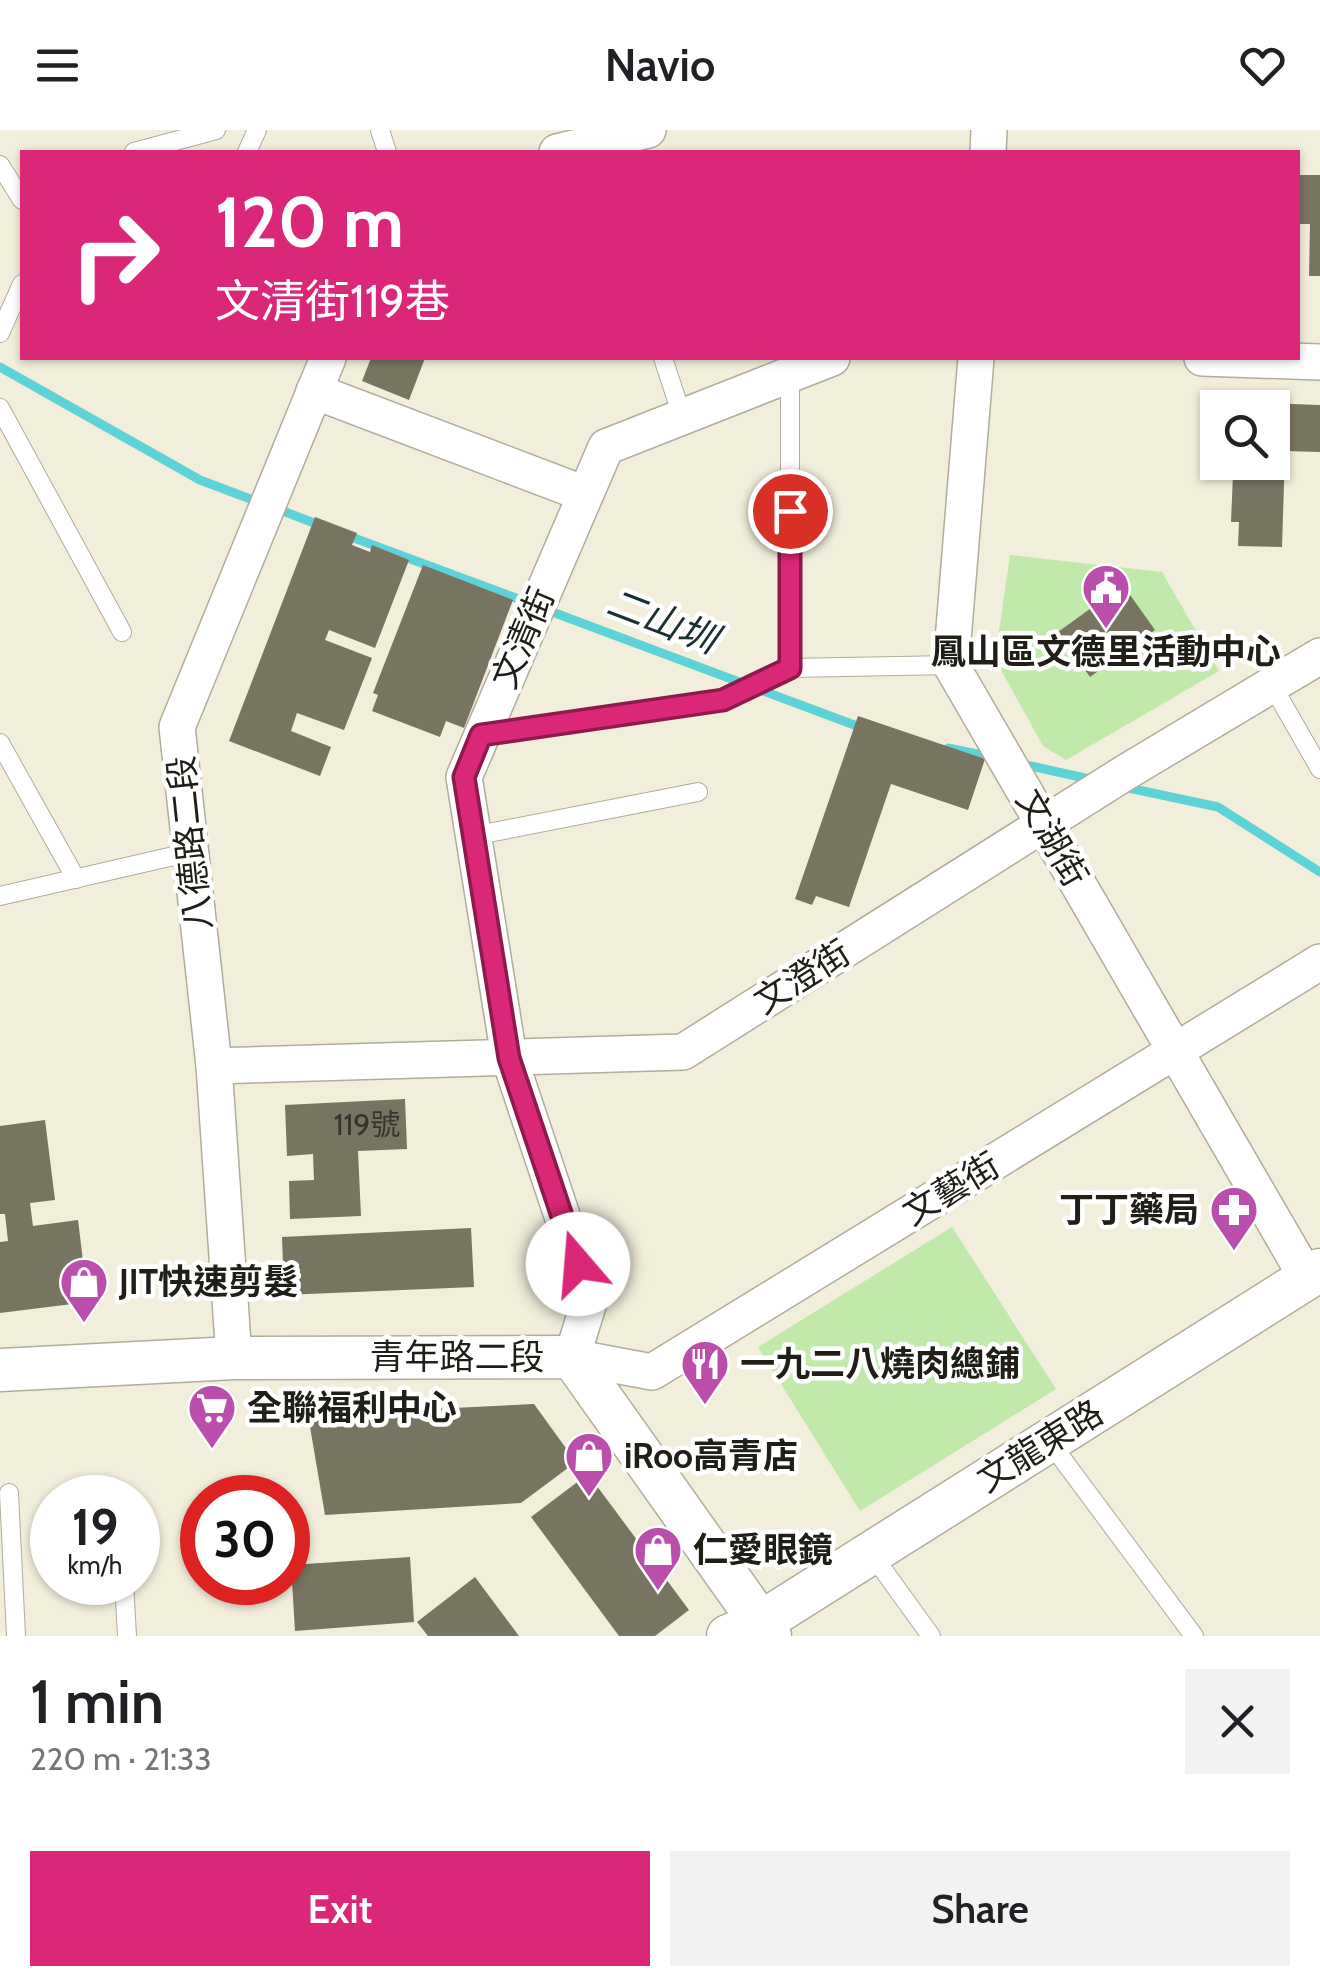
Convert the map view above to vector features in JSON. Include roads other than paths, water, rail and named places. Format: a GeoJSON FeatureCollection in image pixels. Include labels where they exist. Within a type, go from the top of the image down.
{"type":"FeatureCollection","features":[{"type":"Feature","properties":{"kind":"street"},"geometry":{"type":"LineString","coordinates":[[573,143],[648,130]]}},
{"type":"Feature","properties":{"kind":"street","name":"八德路二段"},"geometry":{"type":"LineString","coordinates":[[234,1358],[214,1066],[177,727],[327,360]]}},
{"type":"Feature","properties":{"kind":"street","name":"文清街"},"geometry":{"type":"LineString","coordinates":[[572,1357],[590,1299],[509,1058],[464,777],[606,446],[789,366],[821,360]]}},
{"type":"Feature","properties":{"kind":"street"},"geometry":{"type":"LineString","coordinates":[[951,665],[976,360]]}},
{"type":"Feature","properties":{"kind":"street"},"geometry":{"type":"LineString","coordinates":[[1261,360],[1320,362]]}},
{"type":"Feature","properties":{"kind":"street"},"geometry":{"type":"LineString","coordinates":[[314,392],[585,494]]}},
{"type":"Feature","properties":{"kind":"street","name":"文澄街"},"geometry":{"type":"LineString","coordinates":[[214,1066],[683,1052],[1108,783],[1320,656]]}},
{"type":"Feature","properties":{"kind":"street","name":"文湖街"},"geometry":{"type":"LineString","coordinates":[[951,665],[1317,1282]]}},
{"type":"Feature","properties":{"kind":"street","name":"文藝街"},"geometry":{"type":"LineString","coordinates":[[572,1357],[652,1372],[1320,962]]}},
{"type":"Feature","properties":{"kind":"street","name":"文龍東路"},"geometry":{"type":"LineString","coordinates":[[753,1633],[1049,1440],[1317,1282]]}},
{"type":"Feature","properties":{"kind":"street","name":"青年路二段"},"geometry":{"type":"LineString","coordinates":[[0,1370],[234,1358],[572,1357],[753,1633]]}},
{"type":"Feature","properties":{"kind":"lane"},"geometry":{"type":"LineString","coordinates":[[141,150],[216,130]]}},
{"type":"Feature","properties":{"kind":"lane"},"geometry":{"type":"LineString","coordinates":[[0,165],[20,197]]}},
{"type":"Feature","properties":{"kind":"lane"},"geometry":{"type":"LineString","coordinates":[[0,332],[20,288]]}},
{"type":"Feature","properties":{"kind":"lane"},"geometry":{"type":"LineString","coordinates":[[663,360],[682,416]]}},
{"type":"Feature","properties":{"kind":"lane"},"geometry":{"type":"LineString","coordinates":[[789,366],[790,668]]}},
{"type":"Feature","properties":{"kind":"lane"},"geometry":{"type":"LineString","coordinates":[[0,408],[122,632]]}},
{"type":"Feature","properties":{"kind":"lane"},"geometry":{"type":"LineString","coordinates":[[481,735],[723,700],[790,668],[951,665]]}},
{"type":"Feature","properties":{"kind":"lane"},"geometry":{"type":"LineString","coordinates":[[1272,685],[1320,769]]}},
{"type":"Feature","properties":{"kind":"lane"},"geometry":{"type":"LineString","coordinates":[[0,743],[76,879]]}},
{"type":"Feature","properties":{"kind":"lane"},"geometry":{"type":"LineString","coordinates":[[473,836],[698,792]]}},
{"type":"Feature","properties":{"kind":"lane"},"geometry":{"type":"LineString","coordinates":[[0,896],[191,852]]}},
{"type":"Feature","properties":{"kind":"lane"},"geometry":{"type":"LineString","coordinates":[[1049,1440],[1194,1636]]}},
{"type":"Feature","properties":{"kind":"lane"},"geometry":{"type":"LineString","coordinates":[[9,1493],[16,1636]]}},
{"type":"Feature","properties":{"kind":"lane"},"geometry":{"type":"LineString","coordinates":[[871,1553],[930,1636]]}},
{"type":"Feature","properties":{"kind":"lane"},"geometry":{"type":"LineString","coordinates":[[125,1605],[127,1636]]}},
{"type":"Feature","properties":{"kind":"waterway","name":"二山圳"},"geometry":{"type":"LineString","coordinates":[[0,367],[200,480],[261,503]]}},
{"type":"Feature","properties":{"kind":"waterway","name":"二山圳"},"geometry":{"type":"LineString","coordinates":[[275,508],[322,526]]}},
{"type":"Feature","properties":{"kind":"waterway","name":"二山圳"},"geometry":{"type":"LineString","coordinates":[[346,535],[532,604]]}},
{"type":"Feature","properties":{"kind":"waterway","name":"二山圳"},"geometry":{"type":"LineString","coordinates":[[547,610],[865,729]]}},
{"type":"Feature","properties":{"kind":"waterway","name":"二山圳"},"geometry":{"type":"LineString","coordinates":[[948,748],[992,757]]}},
{"type":"Feature","properties":{"kind":"waterway","name":"二山圳"},"geometry":{"type":"LineString","coordinates":[[1022,764],[1094,780]]}},
{"type":"Feature","properties":{"kind":"waterway","name":"二山圳"},"geometry":{"type":"LineString","coordinates":[[1124,787],[1218,807],[1320,872]]}},
{"type":"Feature","properties":{"kind":"place","name":"鳳山區文德里活動中心"},"geometry":{"type":"Point","coordinates":[1106,630]}},
{"type":"Feature","properties":{"kind":"place","name":"丁丁藥局"},"geometry":{"type":"Point","coordinates":[1234,1252]}},
{"type":"Feature","properties":{"kind":"place","name":"JIT快速剪髮"},"geometry":{"type":"Point","coordinates":[84,1324]}},
{"type":"Feature","properties":{"kind":"place","name":"一九二八燒肉總鋪"},"geometry":{"type":"Point","coordinates":[705,1406]}},
{"type":"Feature","properties":{"kind":"place","name":"全聯福利中心"},"geometry":{"type":"Point","coordinates":[212,1450]}},
{"type":"Feature","properties":{"kind":"place","name":"iRoo高青店"},"geometry":{"type":"Point","coordinates":[589,1498]}},
{"type":"Feature","properties":{"kind":"place","name":"仁愛眼鏡"},"geometry":{"type":"Point","coordinates":[658,1592]}}]}
